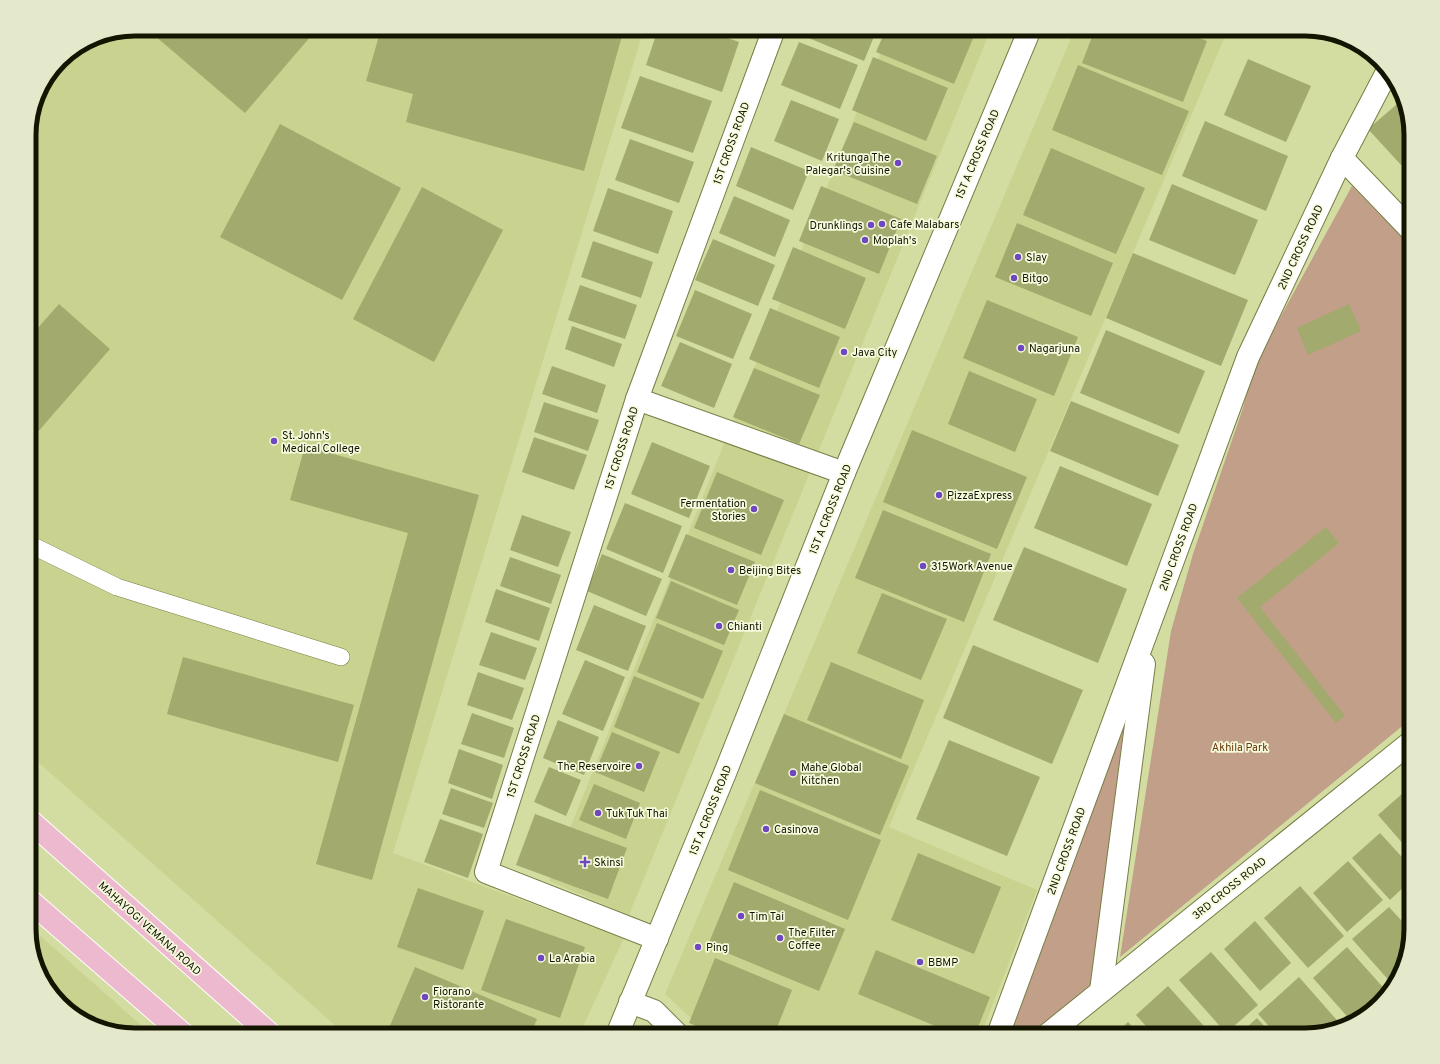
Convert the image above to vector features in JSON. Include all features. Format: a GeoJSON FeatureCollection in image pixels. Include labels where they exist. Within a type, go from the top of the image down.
{"type":"FeatureCollection","features":[{"type":"Feature","properties":{"kind":"main road","name":"MAHAYOGI VEMANA ROAD"},"geometry":{"type":"LineString","coordinates":[[36,826],[263,1028]]}},
{"type":"Feature","properties":{"kind":"main road"},"geometry":{"type":"LineString","coordinates":[[36,906],[176,1028]]}},
{"type":"Feature","properties":{"kind":"street","name":"1ST CROSS ROAD"},"geometry":{"type":"LineString","coordinates":[[657,939],[486,872],[637,399],[771,36]]}},
{"type":"Feature","properties":{"kind":"street","name":"1ST A CROSS ROAD"},"geometry":{"type":"LineString","coordinates":[[619,1028],[657,939],[844,473],[1027,36]]}},
{"type":"Feature","properties":{"kind":"street","name":"2ND CROSS ROAD"},"geometry":{"type":"LineString","coordinates":[[1001,1028],[1248,357],[1342,158],[1385,76]]}},
{"type":"Feature","properties":{"kind":"street"},"geometry":{"type":"LineString","coordinates":[[1342,158],[1404,223]]}},
{"type":"Feature","properties":{"kind":"street"},"geometry":{"type":"LineString","coordinates":[[637,399],[844,473]]}},
{"type":"Feature","properties":{"kind":"street"},"geometry":{"type":"LineString","coordinates":[[1101,991],[1149,625]]}},
{"type":"Feature","properties":{"kind":"street","name":"3RD CROSS ROAD"},"geometry":{"type":"LineString","coordinates":[[1056,1028],[1404,748]]}},
{"type":"Feature","properties":{"kind":"street"},"geometry":{"type":"LineString","coordinates":[[630,1002],[654,1011],[671,1028]]}},
{"type":"Feature","properties":{"kind":"lane"},"geometry":{"type":"LineString","coordinates":[[36,547],[117,587],[341,658]]}},
{"type":"Feature","properties":{"kind":"shaded area","name":"St. John's Medical College"},"geometry":{"type":"Polygon","coordinates":[[[129,36],[642,36],[393,853],[624,938],[582,1028],[338,1028],[36,760],[36,129],[39,110],[46,91],[56,75],[75,56],[103,41],[129,36]]]}},
{"type":"Feature","properties":{"kind":"shaded area"},"geometry":{"type":"Polygon","coordinates":[[[887,36],[988,36],[629,915],[549,881],[887,36]]]}},
{"type":"Feature","properties":{"kind":"shaded area"},"geometry":{"type":"Polygon","coordinates":[[[1072,36],[1225,36],[889,827],[1037,890],[984,1028],[701,1028],[665,994],[1072,36]]]}},
{"type":"Feature","properties":{"kind":"shaded area"},"geometry":{"type":"Polygon","coordinates":[[[36,932],[144,1028],[129,1028],[103,1023],[75,1008],[56,989],[49,978],[39,954],[36,932]]]}},
{"type":"Feature","properties":{"kind":"green space","name":"Akhila Park"},"geometry":{"type":"Polygon","coordinates":[[[1352,186],[1404,240],[1404,725],[1120,957],[1171,631],[1193,554],[1243,408],[1253,367],[1352,186]]]}},
{"type":"Feature","properties":{"kind":"green space"},"geometry":{"type":"Polygon","coordinates":[[[1124,725],[1091,984],[1038,1028],[1009,1028],[1124,725]]]}},
{"type":"Feature","properties":{"kind":"building"},"geometry":{"type":"Polygon","coordinates":[[[155,36],[311,36],[245,113],[155,36]]]}},
{"type":"Feature","properties":{"kind":"building"},"geometry":{"type":"Polygon","coordinates":[[[379,36],[622,36],[584,171],[406,122],[413,94],[366,81],[379,36]]]}},
{"type":"Feature","properties":{"kind":"building"},"geometry":{"type":"Polygon","coordinates":[[[656,36],[722,36],[739,42],[722,92],[646,65],[656,36]]]}},
{"type":"Feature","properties":{"kind":"building"},"geometry":{"type":"Polygon","coordinates":[[[804,36],[874,36],[864,61],[804,36]]]}},
{"type":"Feature","properties":{"kind":"building"},"geometry":{"type":"Polygon","coordinates":[[[883,36],[974,36],[954,84],[876,52],[883,36]]]}},
{"type":"Feature","properties":{"kind":"building"},"geometry":{"type":"Polygon","coordinates":[[[1092,36],[1194,36],[1207,41],[1183,102],[1082,63],[1092,36]]]}},
{"type":"Feature","properties":{"kind":"building"},"geometry":{"type":"Polygon","coordinates":[[[799,42],[858,65],[840,109],[781,85],[799,42]]]}},
{"type":"Feature","properties":{"kind":"building"},"geometry":{"type":"Polygon","coordinates":[[[873,57],[948,88],[926,141],[852,110],[873,57]]]}},
{"type":"Feature","properties":{"kind":"building"},"geometry":{"type":"Polygon","coordinates":[[[1248,59],[1311,86],[1286,142],[1224,115],[1248,59]]]}},
{"type":"Feature","properties":{"kind":"building"},"geometry":{"type":"Polygon","coordinates":[[[1078,65],[1189,111],[1162,175],[1052,130],[1078,65]]]}},
{"type":"Feature","properties":{"kind":"building"},"geometry":{"type":"Polygon","coordinates":[[[640,76],[712,101],[693,153],[621,128],[640,76]]]}},
{"type":"Feature","properties":{"kind":"building"},"geometry":{"type":"Polygon","coordinates":[[[791,100],[839,119],[822,161],[774,141],[791,100]]]}},
{"type":"Feature","properties":{"kind":"building"},"geometry":{"type":"Polygon","coordinates":[[[1398,103],[1403,122],[1404,162],[1401,165],[1368,129],[1398,103]]]}},
{"type":"Feature","properties":{"kind":"building"},"geometry":{"type":"Polygon","coordinates":[[[1205,121],[1288,156],[1266,211],[1182,176],[1205,121]]]}},
{"type":"Feature","properties":{"kind":"building"},"geometry":{"type":"Polygon","coordinates":[[[854,122],[937,156],[917,204],[833,170],[854,122]]]}},
{"type":"Feature","properties":{"kind":"building"},"geometry":{"type":"Polygon","coordinates":[[[280,124],[401,188],[342,300],[220,237],[280,124]]]}},
{"type":"Feature","properties":{"kind":"building"},"geometry":{"type":"Polygon","coordinates":[[[630,139],[694,162],[679,203],[615,180],[630,139]]]}},
{"type":"Feature","properties":{"kind":"building"},"geometry":{"type":"Polygon","coordinates":[[[751,147],[809,171],[793,210],[736,186],[751,147]]]}},
{"type":"Feature","properties":{"kind":"building"},"geometry":{"type":"Polygon","coordinates":[[[1051,148],[1145,188],[1116,254],[1023,215],[1051,148]]]}},
{"type":"Feature","properties":{"kind":"building"},"geometry":{"type":"Polygon","coordinates":[[[1172,184],[1258,220],[1235,275],[1149,240],[1172,184]]]}},
{"type":"Feature","properties":{"kind":"building"},"geometry":{"type":"Polygon","coordinates":[[[821,186],[901,219],[879,274],[799,241],[821,186]]]}},
{"type":"Feature","properties":{"kind":"building"},"geometry":{"type":"Polygon","coordinates":[[[422,187],[503,230],[434,362],[353,319],[422,187]]]}},
{"type":"Feature","properties":{"kind":"building"},"geometry":{"type":"Polygon","coordinates":[[[608,188],[673,211],[658,254],[593,231],[608,188]]]}},
{"type":"Feature","properties":{"kind":"building"},"geometry":{"type":"Polygon","coordinates":[[[734,196],[790,220],[775,257],[719,233],[734,196]]]}},
{"type":"Feature","properties":{"kind":"building"},"geometry":{"type":"Polygon","coordinates":[[[1017,223],[1113,263],[1091,316],[995,277],[1017,223]]]}},
{"type":"Feature","properties":{"kind":"building"},"geometry":{"type":"Polygon","coordinates":[[[713,239],[775,265],[758,306],[695,280],[713,239]]]}},
{"type":"Feature","properties":{"kind":"building"},"geometry":{"type":"Polygon","coordinates":[[[593,241],[653,262],[641,298],[581,277],[593,241]]]}},
{"type":"Feature","properties":{"kind":"building"},"geometry":{"type":"Polygon","coordinates":[[[793,247],[866,278],[845,329],[772,299],[793,247]]]}},
{"type":"Feature","properties":{"kind":"building"},"geometry":{"type":"Polygon","coordinates":[[[1133,253],[1248,300],[1221,366],[1106,318],[1133,253]]]}},
{"type":"Feature","properties":{"kind":"building"},"geometry":{"type":"Polygon","coordinates":[[[580,285],[637,305],[625,339],[568,320],[580,285]]]}},
{"type":"Feature","properties":{"kind":"building"},"geometry":{"type":"Polygon","coordinates":[[[695,290],[752,314],[733,359],[676,336],[695,290]]]}},
{"type":"Feature","properties":{"kind":"building","name":"Nagarjuna"},"geometry":{"type":"Polygon","coordinates":[[[987,300],[1078,337],[1054,396],[963,358],[987,300]]]}},
{"type":"Feature","properties":{"kind":"building"},"geometry":{"type":"Polygon","coordinates":[[[59,304],[110,349],[36,434],[36,330],[59,304]]]}},
{"type":"Feature","properties":{"kind":"building"},"geometry":{"type":"Polygon","coordinates":[[[1349,304],[1361,331],[1308,355],[1297,328],[1349,304]]]}},
{"type":"Feature","properties":{"kind":"building"},"geometry":{"type":"Polygon","coordinates":[[[770,308],[840,337],[819,388],[749,359],[770,308]]]}},
{"type":"Feature","properties":{"kind":"building"},"geometry":{"type":"Polygon","coordinates":[[[572,326],[622,344],[614,367],[565,349],[572,326]]]}},
{"type":"Feature","properties":{"kind":"building"},"geometry":{"type":"Polygon","coordinates":[[[1106,330],[1205,371],[1179,434],[1080,393],[1106,330]]]}},
{"type":"Feature","properties":{"kind":"building"},"geometry":{"type":"Polygon","coordinates":[[[680,342],[732,364],[714,408],[661,386],[680,342]]]}},
{"type":"Feature","properties":{"kind":"building"},"geometry":{"type":"Polygon","coordinates":[[[552,366],[606,385],[597,413],[542,394],[552,366]]]}},
{"type":"Feature","properties":{"kind":"building"},"geometry":{"type":"Polygon","coordinates":[[[754,368],[820,395],[799,444],[733,417],[754,368]]]}},
{"type":"Feature","properties":{"kind":"building"},"geometry":{"type":"Polygon","coordinates":[[[969,371],[1037,399],[1015,452],[948,424],[969,371]]]}},
{"type":"Feature","properties":{"kind":"building"},"geometry":{"type":"Polygon","coordinates":[[[1071,401],[1179,445],[1158,496],[1050,451],[1071,401]]]}},
{"type":"Feature","properties":{"kind":"building"},"geometry":{"type":"Polygon","coordinates":[[[544,402],[599,420],[588,451],[534,432],[544,402]]]}},
{"type":"Feature","properties":{"kind":"building"},"geometry":{"type":"Polygon","coordinates":[[[912,430],[1027,477],[997,549],[883,502],[912,430]]]}},
{"type":"Feature","properties":{"kind":"building"},"geometry":{"type":"Polygon","coordinates":[[[534,437],[587,455],[574,490],[522,472],[534,437]]]}},
{"type":"Feature","properties":{"kind":"building"},"geometry":{"type":"Polygon","coordinates":[[[652,442],[710,466],[689,518],[631,494],[652,442]]]}},
{"type":"Feature","properties":{"kind":"building"},"geometry":{"type":"Polygon","coordinates":[[[305,446],[479,495],[372,880],[316,864],[408,533],[290,500],[305,446]]]}},
{"type":"Feature","properties":{"kind":"building"},"geometry":{"type":"Polygon","coordinates":[[[1060,466],[1152,504],[1127,566],[1034,528],[1060,466]]]}},
{"type":"Feature","properties":{"kind":"building"},"geometry":{"type":"Polygon","coordinates":[[[717,472],[784,500],[761,555],[694,528],[717,472]]]}},
{"type":"Feature","properties":{"kind":"building"},"geometry":{"type":"Polygon","coordinates":[[[625,503],[682,526],[663,573],[606,549],[625,503]]]}},
{"type":"Feature","properties":{"kind":"building","name":"315Work Avenue"},"geometry":{"type":"Polygon","coordinates":[[[883,510],[991,554],[964,622],[855,578],[883,510]]]}},
{"type":"Feature","properties":{"kind":"building"},"geometry":{"type":"Polygon","coordinates":[[[522,515],[571,532],[558,567],[510,550],[522,515]]]}},
{"type":"Feature","properties":{"kind":"building"},"geometry":{"type":"Polygon","coordinates":[[[1326,527],[1339,543],[1260,607],[1345,716],[1336,723],[1237,598],[1326,527]]]}},
{"type":"Feature","properties":{"kind":"building"},"geometry":{"type":"Polygon","coordinates":[[[686,534],[755,562],[737,605],[668,577],[686,534]]]}},
{"type":"Feature","properties":{"kind":"building"},"geometry":{"type":"Polygon","coordinates":[[[1024,547],[1127,589],[1098,663],[993,620],[1024,547]]]}},
{"type":"Feature","properties":{"kind":"building"},"geometry":{"type":"Polygon","coordinates":[[[602,554],[662,579],[646,616],[587,591],[602,554]]]}},
{"type":"Feature","properties":{"kind":"building"},"geometry":{"type":"Polygon","coordinates":[[[510,557],[561,575],[551,604],[500,586],[510,557]]]}},
{"type":"Feature","properties":{"kind":"building"},"geometry":{"type":"Polygon","coordinates":[[[671,581],[739,610],[724,645],[656,618],[671,581]]]}},
{"type":"Feature","properties":{"kind":"building"},"geometry":{"type":"Polygon","coordinates":[[[496,589],[550,608],[539,641],[485,622],[496,589]]]}},
{"type":"Feature","properties":{"kind":"building"},"geometry":{"type":"Polygon","coordinates":[[[882,593],[947,619],[921,680],[857,653],[882,593]]]}},
{"type":"Feature","properties":{"kind":"building"},"geometry":{"type":"Polygon","coordinates":[[[594,605],[646,626],[628,671],[576,650],[594,605]]]}},
{"type":"Feature","properties":{"kind":"building"},"geometry":{"type":"Polygon","coordinates":[[[657,623],[723,651],[703,699],[637,672],[657,623]]]}},
{"type":"Feature","properties":{"kind":"building"},"geometry":{"type":"Polygon","coordinates":[[[491,632],[537,648],[525,680],[479,665],[491,632]]]}},
{"type":"Feature","properties":{"kind":"building"},"geometry":{"type":"Polygon","coordinates":[[[973,645],[1083,690],[1052,764],[943,718],[973,645]]]}},
{"type":"Feature","properties":{"kind":"building"},"geometry":{"type":"Polygon","coordinates":[[[183,657],[354,705],[338,762],[167,714],[183,657]]]}},
{"type":"Feature","properties":{"kind":"building"},"geometry":{"type":"Polygon","coordinates":[[[585,660],[625,677],[603,731],[562,714],[585,660]]]}},
{"type":"Feature","properties":{"kind":"building"},"geometry":{"type":"Polygon","coordinates":[[[831,662],[924,700],[901,759],[807,720],[831,662]]]}},
{"type":"Feature","properties":{"kind":"building"},"geometry":{"type":"Polygon","coordinates":[[[478,672],[524,688],[512,720],[467,705],[478,672]]]}},
{"type":"Feature","properties":{"kind":"building"},"geometry":{"type":"Polygon","coordinates":[[[634,676],[700,703],[679,754],[614,727],[634,676]]]}},
{"type":"Feature","properties":{"kind":"building"},"geometry":{"type":"Polygon","coordinates":[[[472,713],[514,728],[504,758],[461,744],[472,713]]]}},
{"type":"Feature","properties":{"kind":"building"},"geometry":{"type":"Polygon","coordinates":[[[784,714],[909,766],[880,835],[755,783],[784,714]]]}},
{"type":"Feature","properties":{"kind":"building"},"geometry":{"type":"Polygon","coordinates":[[[558,720],[599,737],[584,775],[543,758],[558,720]]]}},
{"type":"Feature","properties":{"kind":"building"},"geometry":{"type":"Polygon","coordinates":[[[612,732],[660,752],[644,792],[595,772],[612,732]]]}},
{"type":"Feature","properties":{"kind":"building"},"geometry":{"type":"Polygon","coordinates":[[[949,740],[1040,777],[1007,856],[916,819],[949,740]]]}},
{"type":"Feature","properties":{"kind":"building"},"geometry":{"type":"Polygon","coordinates":[[[459,749],[503,765],[492,799],[448,783],[459,749]]]}},
{"type":"Feature","properties":{"kind":"building"},"geometry":{"type":"Polygon","coordinates":[[[549,767],[581,780],[566,816],[534,802],[549,767]]]}},
{"type":"Feature","properties":{"kind":"building"},"geometry":{"type":"Polygon","coordinates":[[[594,784],[640,803],[626,839],[579,820],[594,784]]]}},
{"type":"Feature","properties":{"kind":"building"},"geometry":{"type":"Polygon","coordinates":[[[451,788],[493,803],[484,828],[442,814],[451,788]]]}},
{"type":"Feature","properties":{"kind":"building"},"geometry":{"type":"Polygon","coordinates":[[[760,790],[881,840],[848,920],[728,870],[760,790]]]}},
{"type":"Feature","properties":{"kind":"building"},"geometry":{"type":"Polygon","coordinates":[[[1404,792],[1404,845],[1378,815],[1404,792]]]}},
{"type":"Feature","properties":{"kind":"building"},"geometry":{"type":"Polygon","coordinates":[[[535,814],[627,848],[608,899],[516,865],[535,814]]]}},
{"type":"Feature","properties":{"kind":"building"},"geometry":{"type":"Polygon","coordinates":[[[440,819],[483,834],[468,878],[424,862],[440,819]]]}},
{"type":"Feature","properties":{"kind":"building"},"geometry":{"type":"Polygon","coordinates":[[[1380,833],[1404,859],[1404,887],[1390,900],[1352,858],[1380,833]]]}},
{"type":"Feature","properties":{"kind":"building"},"geometry":{"type":"Polygon","coordinates":[[[918,853],[1001,887],[974,954],[891,920],[918,853]]]}},
{"type":"Feature","properties":{"kind":"building"},"geometry":{"type":"Polygon","coordinates":[[[1348,861],[1383,900],[1347,932],[1313,893],[1348,861]]]}},
{"type":"Feature","properties":{"kind":"building"},"geometry":{"type":"Polygon","coordinates":[[[734,882],[845,929],[819,991],[708,945],[734,882]]]}},
{"type":"Feature","properties":{"kind":"building"},"geometry":{"type":"Polygon","coordinates":[[[1300,886],[1344,936],[1308,968],[1264,918],[1300,886]]]}},
{"type":"Feature","properties":{"kind":"building"},"geometry":{"type":"Polygon","coordinates":[[[418,888],[484,911],[463,970],[397,947],[418,888]]]}},
{"type":"Feature","properties":{"kind":"building"},"geometry":{"type":"Polygon","coordinates":[[[1389,907],[1404,923],[1401,954],[1389,981],[1352,939],[1389,907]]]}},
{"type":"Feature","properties":{"kind":"building"},"geometry":{"type":"Polygon","coordinates":[[[506,919],[585,947],[560,1018],[481,990],[506,919]]]}},
{"type":"Feature","properties":{"kind":"building"},"geometry":{"type":"Polygon","coordinates":[[[1255,921],[1291,963],[1260,991],[1224,949],[1255,921]]]}},
{"type":"Feature","properties":{"kind":"building"},"geometry":{"type":"Polygon","coordinates":[[[1347,947],[1384,989],[1375,999],[1349,1018],[1313,978],[1347,947]]]}},
{"type":"Feature","properties":{"kind":"building"},"geometry":{"type":"Polygon","coordinates":[[[876,950],[990,997],[978,1028],[940,1028],[858,994],[876,950]]]}},
{"type":"Feature","properties":{"kind":"building"},"geometry":{"type":"Polygon","coordinates":[[[1211,952],[1258,1005],[1232,1028],[1222,1028],[1179,980],[1211,952]]]}},
{"type":"Feature","properties":{"kind":"building"},"geometry":{"type":"Polygon","coordinates":[[[715,958],[792,990],[777,1028],[701,1028],[689,1023],[715,958]]]}},
{"type":"Feature","properties":{"kind":"building"},"geometry":{"type":"Polygon","coordinates":[[[415,967],[537,1019],[533,1028],[389,1028],[415,967]]]}},
{"type":"Feature","properties":{"kind":"building"},"geometry":{"type":"Polygon","coordinates":[[[1299,977],[1338,1022],[1318,1027],[1271,1028],[1258,1014],[1299,977]]]}},
{"type":"Feature","properties":{"kind":"building"},"geometry":{"type":"Polygon","coordinates":[[[1168,986],[1206,1028],[1148,1028],[1136,1015],[1168,986]]]}},
{"type":"Feature","properties":{"kind":"building"},"geometry":{"type":"Polygon","coordinates":[[[1257,1018],[1266,1028],[1246,1028],[1257,1018]]]}},
{"type":"Feature","properties":{"kind":"building"},"geometry":{"type":"Polygon","coordinates":[[[1128,1022],[1134,1028],[1122,1028],[1128,1022]]]}},
{"type":"Feature","properties":{"kind":"place","name":"Kritunga The Palegar's Cuisine"},"geometry":{"type":"Point","coordinates":[898,163]}},
{"type":"Feature","properties":{"kind":"place","name":"Cafe Malabars"},"geometry":{"type":"Point","coordinates":[882,224]}},
{"type":"Feature","properties":{"kind":"place","name":"Drunklings"},"geometry":{"type":"Point","coordinates":[871,225]}},
{"type":"Feature","properties":{"kind":"place","name":"Moplah's"},"geometry":{"type":"Point","coordinates":[865,240]}},
{"type":"Feature","properties":{"kind":"place","name":"Slay"},"geometry":{"type":"Point","coordinates":[1018,257]}},
{"type":"Feature","properties":{"kind":"place","name":"Bitgo"},"geometry":{"type":"Point","coordinates":[1014,278]}},
{"type":"Feature","properties":{"kind":"place","name":"Nagarjuna"},"geometry":{"type":"Point","coordinates":[1021,348]}},
{"type":"Feature","properties":{"kind":"place","name":"Java City"},"geometry":{"type":"Point","coordinates":[844,352]}},
{"type":"Feature","properties":{"kind":"place","name":"St. John's Medical College"},"geometry":{"type":"Point","coordinates":[274,441]}},
{"type":"Feature","properties":{"kind":"place","name":"PizzaExpress"},"geometry":{"type":"Point","coordinates":[939,495]}},
{"type":"Feature","properties":{"kind":"place","name":"Fermentation Stories"},"geometry":{"type":"Point","coordinates":[754,509]}},
{"type":"Feature","properties":{"kind":"place","name":"315Work Avenue"},"geometry":{"type":"Point","coordinates":[923,566]}},
{"type":"Feature","properties":{"kind":"place","name":"Beijing Bites"},"geometry":{"type":"Point","coordinates":[731,570]}},
{"type":"Feature","properties":{"kind":"place","name":"Chianti"},"geometry":{"type":"Point","coordinates":[719,626]}},
{"type":"Feature","properties":{"kind":"place","name":"The Reservoire"},"geometry":{"type":"Point","coordinates":[639,766]}},
{"type":"Feature","properties":{"kind":"place","name":"Mahe Global Kitchen"},"geometry":{"type":"Point","coordinates":[793,773]}},
{"type":"Feature","properties":{"kind":"place","name":"Tuk Tuk Thai"},"geometry":{"type":"Point","coordinates":[598,813]}},
{"type":"Feature","properties":{"kind":"place","name":"Casinova"},"geometry":{"type":"Point","coordinates":[766,829]}},
{"type":"Feature","properties":{"kind":"place","name":"Skinsi"},"geometry":{"type":"Point","coordinates":[585,862]}},
{"type":"Feature","properties":{"kind":"place","name":"Tim Tai"},"geometry":{"type":"Point","coordinates":[741,916]}},
{"type":"Feature","properties":{"kind":"place","name":"The Filter Coffee"},"geometry":{"type":"Point","coordinates":[780,938]}},
{"type":"Feature","properties":{"kind":"place","name":"Ping"},"geometry":{"type":"Point","coordinates":[698,947]}},
{"type":"Feature","properties":{"kind":"place","name":"La Arabia"},"geometry":{"type":"Point","coordinates":[541,958]}},
{"type":"Feature","properties":{"kind":"place","name":"BBMP"},"geometry":{"type":"Point","coordinates":[920,962]}},
{"type":"Feature","properties":{"kind":"place","name":"Fiorano Ristorante"},"geometry":{"type":"Point","coordinates":[425,997]}}]}
